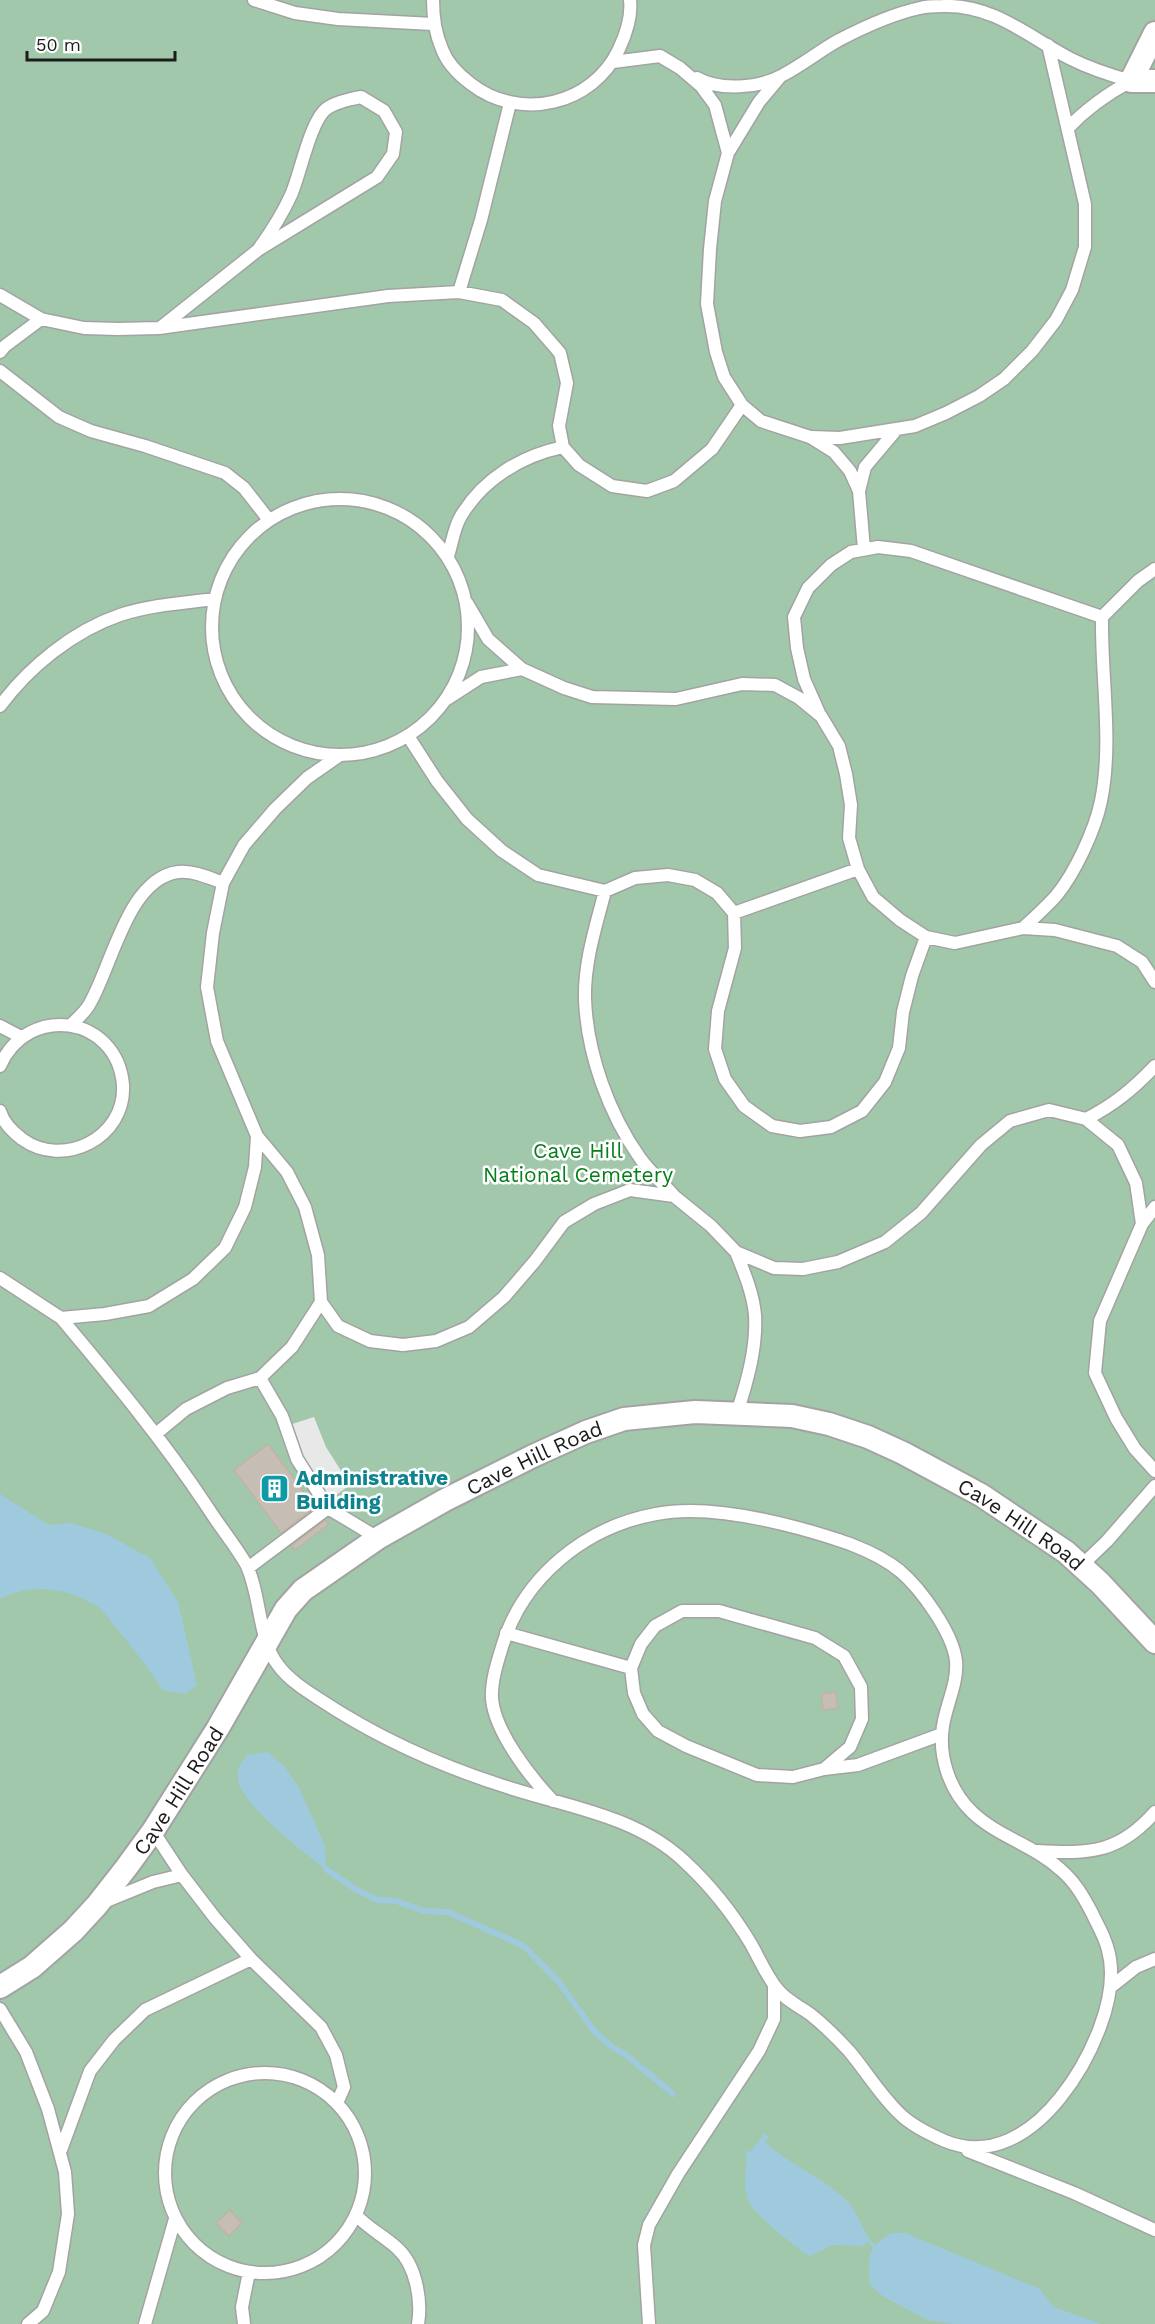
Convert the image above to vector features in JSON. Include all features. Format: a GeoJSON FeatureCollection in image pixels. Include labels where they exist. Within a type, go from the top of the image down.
{"type":"FeatureCollection","features":[{"type":"Feature","properties":{"kind":"street"},"geometry":{"type":"LineString","coordinates":[[1155,33],[1131,81],[1155,81]]}},
{"type":"Feature","properties":{"kind":"street","name":"Cave Hill Road"},"geometry":{"type":"LineString","coordinates":[[0,1987],[32,1967],[73,1931],[97,1905],[153,1831],[218,1728],[286,1609],[303,1590],[378,1538],[533,1455],[586,1432],[624,1419],[695,1412],[792,1416],[829,1424],[868,1437],[981,1495],[1066,1552],[1155,1642]]}},
{"type":"Feature","properties":{"kind":"lane"},"geometry":{"type":"LineString","coordinates":[[254,0],[295,13],[338,19],[433,24]]}},
{"type":"Feature","properties":{"kind":"lane"},"geometry":{"type":"LineString","coordinates":[[433,0],[433,24],[442,52],[459,75],[483,93],[510,103],[540,105],[568,98],[593,83],[613,62],[626,35],[630,0]]}},
{"type":"Feature","properties":{"kind":"lane"},"geometry":{"type":"LineString","coordinates":[[613,62],[660,56],[703,82],[723,88],[749,85],[780,77],[841,39],[882,20],[921,7],[956,6],[987,12],[1101,73],[1131,81]]}},
{"type":"Feature","properties":{"kind":"lane"},"geometry":{"type":"LineString","coordinates":[[810,437],[840,438],[915,426],[946,413],[996,385],[1032,351],[1056,321],[1072,290],[1085,247],[1085,204],[1048,45]]}},
{"type":"Feature","properties":{"kind":"lane"},"geometry":{"type":"LineString","coordinates":[[680,68],[701,86],[714,105],[728,153]]}},
{"type":"Feature","properties":{"kind":"lane"},"geometry":{"type":"LineString","coordinates":[[780,77],[759,102],[728,153],[715,201],[707,304],[716,352],[724,377],[742,405],[761,421],[810,437],[834,452],[850,471],[859,491],[864,549]]}},
{"type":"Feature","properties":{"kind":"lane"},"geometry":{"type":"LineString","coordinates":[[1068,128],[1086,109],[1108,93],[1131,81]]}},
{"type":"Feature","properties":{"kind":"lane"},"geometry":{"type":"LineString","coordinates":[[159,328],[204,295],[258,250],[377,177],[393,154],[396,132],[384,111],[361,97],[347,100],[325,110],[310,136],[281,218],[258,250]]}},
{"type":"Feature","properties":{"kind":"lane"},"geometry":{"type":"LineString","coordinates":[[459,292],[481,220],[510,103]]}},
{"type":"Feature","properties":{"kind":"lane"},"geometry":{"type":"LineString","coordinates":[[0,295],[41,319],[84,328],[159,328],[388,296],[459,292],[502,300],[534,323],[560,353],[567,383],[559,426],[562,447],[579,465],[612,486],[647,491],[674,481],[712,449],[742,405]]}},
{"type":"Feature","properties":{"kind":"lane"},"geometry":{"type":"LineString","coordinates":[[0,352],[41,319]]}},
{"type":"Feature","properties":{"kind":"lane"},"geometry":{"type":"LineString","coordinates":[[0,371],[59,417],[92,431],[225,472],[244,488],[269,520]]}},
{"type":"Feature","properties":{"kind":"lane"},"geometry":{"type":"LineString","coordinates":[[859,491],[866,467],[897,429]]}},
{"type":"Feature","properties":{"kind":"lane"},"geometry":{"type":"LineString","coordinates":[[448,556],[460,517],[480,491],[497,475],[519,462],[537,453],[562,447]]}},
{"type":"Feature","properties":{"kind":"lane"},"geometry":{"type":"LineString","coordinates":[[522,669],[481,677],[446,700],[428,720],[408,736],[375,751],[340,756],[302,750],[268,733],[240,708],[221,674],[212,637],[215,599],[226,569],[232,560],[245,542],[269,520],[306,503],[346,499],[386,507],[421,526],[448,556],[459,578],[467,603],[488,639],[522,669],[564,688],[592,697],[676,699],[742,684],[775,685],[799,698],[821,716]]}},
{"type":"Feature","properties":{"kind":"lane"},"geometry":{"type":"LineString","coordinates":[[1102,617],[911,551],[878,547],[851,552],[831,565],[808,588],[794,617],[797,648],[804,680],[821,716],[839,746],[850,805],[849,838],[858,869],[873,897],[926,938],[954,943],[1023,928],[1055,930],[1117,946],[1142,962],[1155,982]]}},
{"type":"Feature","properties":{"kind":"lane"},"geometry":{"type":"LineString","coordinates":[[1023,928],[1056,896],[1081,856],[1101,801],[1105,752],[1101,659],[1102,617],[1138,581],[1155,569]]}},
{"type":"Feature","properties":{"kind":"lane"},"geometry":{"type":"LineString","coordinates":[[0,706],[14,688],[47,657],[119,615],[165,605],[215,599]]}},
{"type":"Feature","properties":{"kind":"lane"},"geometry":{"type":"LineString","coordinates":[[446,700],[461,670],[469,637],[467,603]]}},
{"type":"Feature","properties":{"kind":"lane"},"geometry":{"type":"LineString","coordinates":[[408,736],[436,781],[467,819],[502,851],[538,875],[605,891],[635,878],[668,875],[695,880],[717,893],[734,913],[735,948],[718,1011],[715,1049],[725,1079],[744,1106],[772,1126],[801,1131],[831,1127],[862,1111],[885,1082],[899,1048],[903,1012],[912,976],[926,938]]}},
{"type":"Feature","properties":{"kind":"lane"},"geometry":{"type":"LineString","coordinates":[[340,756],[308,778],[275,809],[244,845],[223,883],[213,933],[207,987],[217,1041],[257,1136],[287,1172],[305,1207],[318,1255],[321,1302],[338,1326],[370,1341],[403,1346],[436,1341],[469,1327],[504,1296],[535,1262],[564,1222],[594,1204],[630,1190],[674,1196]]}},
{"type":"Feature","properties":{"kind":"lane"},"geometry":{"type":"LineString","coordinates":[[734,913],[858,869]]}},
{"type":"Feature","properties":{"kind":"lane"},"geometry":{"type":"LineString","coordinates":[[71,1025],[88,1007],[131,910],[147,889],[164,876],[180,872],[200,875],[223,883]]}},
{"type":"Feature","properties":{"kind":"lane"},"geometry":{"type":"LineString","coordinates":[[605,891],[588,960],[585,999],[591,1039],[601,1080],[621,1125],[641,1159],[674,1196],[711,1226],[736,1252],[747,1279],[755,1315],[749,1369],[737,1413]]}},
{"type":"Feature","properties":{"kind":"lane"},"geometry":{"type":"LineString","coordinates":[[0,1066],[6,1053],[21,1037],[36,1029],[54,1025],[71,1025],[91,1033],[108,1047],[119,1065],[123,1087],[119,1108],[109,1127],[93,1142],[74,1150],[52,1152],[31,1146],[14,1133],[0,1111]]}},
{"type":"Feature","properties":{"kind":"lane"},"geometry":{"type":"LineString","coordinates":[[0,1026],[21,1037]]}},
{"type":"Feature","properties":{"kind":"lane"},"geometry":{"type":"LineString","coordinates":[[1086,1119],[1110,1107],[1134,1089],[1155,1066]]}},
{"type":"Feature","properties":{"kind":"lane"},"geometry":{"type":"LineString","coordinates":[[736,1252],[774,1268],[802,1269],[838,1262],[885,1242],[921,1213],[981,1145],[1010,1121],[1049,1110],[1086,1119],[1118,1145],[1136,1183],[1142,1224]]}},
{"type":"Feature","properties":{"kind":"lane"},"geometry":{"type":"LineString","coordinates":[[61,1318],[105,1314],[149,1306],[193,1279],[225,1248],[245,1207],[255,1167],[257,1136]]}},
{"type":"Feature","properties":{"kind":"lane"},"geometry":{"type":"LineString","coordinates":[[1155,1207],[1142,1224],[1100,1321],[1095,1373],[1116,1418],[1136,1449],[1155,1471]]}},
{"type":"Feature","properties":{"kind":"lane"},"geometry":{"type":"LineString","coordinates":[[0,1278],[61,1318],[157,1433],[248,1568],[267,1642],[275,1663],[302,1687],[342,1714],[432,1761],[479,1778],[626,1823],[656,1838],[685,1862],[714,1893],[740,1927],[774,1986],[789,2001],[809,2013],[834,2035],[901,2116],[928,2134],[1074,2193],[1155,2230]]}},
{"type":"Feature","properties":{"kind":"lane"},"geometry":{"type":"LineString","coordinates":[[157,1433],[186,1409],[227,1388],[260,1378],[292,1347],[321,1302]]}},
{"type":"Feature","properties":{"kind":"lane"},"geometry":{"type":"LineString","coordinates":[[260,1378],[282,1416],[297,1459],[328,1508],[378,1538]]}},
{"type":"Feature","properties":{"kind":"lane"},"geometry":{"type":"LineString","coordinates":[[1081,1566],[1155,1486]]}},
{"type":"Feature","properties":{"kind":"lane"},"geometry":{"type":"LineString","coordinates":[[248,1568],[328,1508]]}},
{"type":"Feature","properties":{"kind":"lane"},"geometry":{"type":"LineString","coordinates":[[553,1801],[534,1782],[506,1741],[496,1718],[491,1693],[506,1633],[519,1607],[545,1572],[576,1546],[615,1526],[652,1514],[683,1510],[795,1527],[836,1539],[872,1554],[899,1571],[925,1599],[944,1627],[956,1659],[951,1696],[942,1734],[943,1752],[951,1785],[969,1810],[1001,1835],[1037,1851],[1078,1887],[1109,1950],[1112,1986],[1100,2025],[1081,2070],[1058,2101],[1031,2128],[996,2146],[964,2149]]}},
{"type":"Feature","properties":{"kind":"lane"},"geometry":{"type":"LineString","coordinates":[[824,1769],[850,1747],[862,1719],[861,1687],[844,1656],[815,1638],[719,1611],[682,1611],[655,1626],[640,1644],[631,1668],[634,1693],[643,1714],[658,1731],[686,1746],[758,1775],[793,1777],[824,1769],[858,1765],[942,1734]]}},
{"type":"Feature","properties":{"kind":"lane"},"geometry":{"type":"LineString","coordinates":[[506,1633],[631,1668]]}},
{"type":"Feature","properties":{"kind":"lane"},"geometry":{"type":"LineString","coordinates":[[1037,1851],[1076,1854],[1111,1847],[1142,1827],[1155,1812]]}},
{"type":"Feature","properties":{"kind":"lane"},"geometry":{"type":"LineString","coordinates":[[153,1831],[182,1875],[215,1918],[251,1959],[321,2027],[336,2055],[344,2087],[337,2103]]}},
{"type":"Feature","properties":{"kind":"lane"},"geometry":{"type":"LineString","coordinates":[[97,1905],[153,1882],[182,1875]]}},
{"type":"Feature","properties":{"kind":"lane"},"geometry":{"type":"LineString","coordinates":[[61,2150],[90,2071],[114,2040],[145,2010],[251,1959]]}},
{"type":"Feature","properties":{"kind":"lane"},"geometry":{"type":"LineString","coordinates":[[1112,1986],[1136,1968],[1155,1959]]}},
{"type":"Feature","properties":{"kind":"lane"},"geometry":{"type":"LineString","coordinates":[[649,2324],[644,2245],[649,2225],[678,2174],[759,2051],[774,2019],[774,1986]]}},
{"type":"Feature","properties":{"kind":"lane"},"geometry":{"type":"LineString","coordinates":[[0,2009],[26,2052],[48,2109],[61,2150],[65,2172],[68,2214],[59,2272],[43,2311],[28,2324]]}},
{"type":"Feature","properties":{"kind":"lane"},"geometry":{"type":"LineString","coordinates":[[250,2073],[282,2074],[312,2084],[337,2103],[355,2127],[364,2156],[364,2186],[356,2215],[338,2242],[312,2262],[281,2272],[249,2272],[219,2263],[193,2244],[175,2219],[165,2189],[165,2157],[176,2127],[195,2102],[220,2083],[250,2073]]}},
{"type":"Feature","properties":{"kind":"lane"},"geometry":{"type":"LineString","coordinates":[[356,2215],[369,2229],[399,2249],[416,2279],[420,2313],[418,2324]]}},
{"type":"Feature","properties":{"kind":"lane"},"geometry":{"type":"LineString","coordinates":[[145,2324],[175,2219]]}},
{"type":"Feature","properties":{"kind":"lane"},"geometry":{"type":"LineString","coordinates":[[244,2324],[243,2307],[249,2272]]}},
{"type":"Feature","properties":{"kind":"green space","name":"Cave Hill National Cemetery"},"geometry":{"type":"Polygon","coordinates":[[[0,0],[1155,0],[1155,2324],[0,2324],[0,0]]]}},
{"type":"Feature","properties":{"kind":"shaded area"},"geometry":{"type":"Polygon","coordinates":[[[314,1417],[326,1447],[350,1485],[325,1503],[286,1426],[314,1417]]]}},
{"type":"Feature","properties":{"kind":"water"},"geometry":{"type":"Polygon","coordinates":[[[0,1494],[49,1525],[71,1523],[106,1534],[150,1558],[178,1602],[197,1685],[185,1694],[163,1690],[103,1612],[86,1600],[49,1589],[24,1590],[0,1599],[0,1494]]]}},
{"type":"Feature","properties":{"kind":"water"},"geometry":{"type":"Polygon","coordinates":[[[268,1752],[284,1766],[299,1788],[325,1846],[326,1869],[262,1815],[242,1790],[238,1780],[238,1769],[241,1763],[248,1755],[268,1752]]]}},
{"type":"Feature","properties":{"kind":"water"},"geometry":{"type":"Polygon","coordinates":[[[765,2133],[769,2138],[765,2142],[785,2158],[828,2185],[848,2202],[875,2245],[891,2233],[905,2233],[1040,2289],[1054,2307],[1101,2324],[954,2324],[928,2320],[884,2297],[870,2285],[869,2261],[873,2247],[867,2242],[862,2246],[832,2245],[810,2256],[757,2213],[748,2200],[745,2154],[747,2151],[750,2152],[765,2133]]]}},
{"type":"Feature","properties":{"kind":"building","name":"Administrative Building"},"geometry":{"type":"Polygon","coordinates":[[[268,1444],[315,1507],[281,1533],[234,1470],[268,1444]]]}},
{"type":"Feature","properties":{"kind":"building"},"geometry":{"type":"Polygon","coordinates":[[[325,1520],[329,1524],[295,1550],[291,1546],[325,1520]]]}},
{"type":"Feature","properties":{"kind":"building"},"geometry":{"type":"Polygon","coordinates":[[[836,1692],[838,1708],[823,1710],[821,1694],[836,1692]]]}},
{"type":"Feature","properties":{"kind":"building"},"geometry":{"type":"Polygon","coordinates":[[[230,2210],[242,2223],[229,2236],[216,2223],[230,2210]]]}},
{"type":"Feature","properties":{"kind":"waterway"},"geometry":{"type":"LineString","coordinates":[[326,1869],[355,1889],[377,1900],[396,1901],[424,1911],[448,1912],[524,1946],[559,1982],[594,2031],[673,2094]]}},
{"type":"Feature","properties":{"kind":"place","name":"Administrative Building"},"geometry":{"type":"Point","coordinates":[275,1489]}}]}
